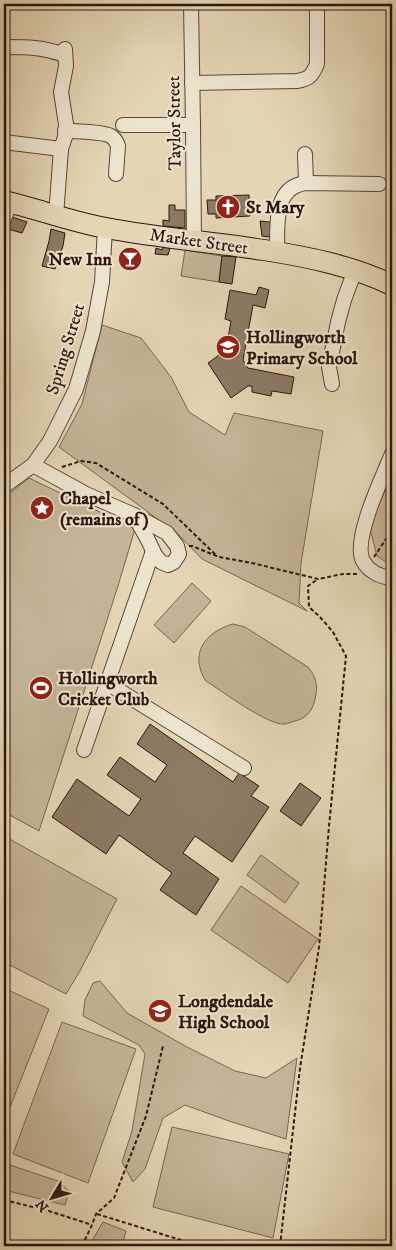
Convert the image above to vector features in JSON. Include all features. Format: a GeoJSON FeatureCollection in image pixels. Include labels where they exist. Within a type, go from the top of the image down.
{"type":"FeatureCollection","features":[{"type":"Feature","properties":{"kind":"highway","name":"Market Street"},"geometry":{"type":"LineString","coordinates":[[6,208],[56,216],[106,228],[277,252],[355,270],[392,285]]}},
{"type":"Feature","properties":{"kind":"street","name":"Taylor Street"},"geometry":{"type":"LineString","coordinates":[[191,4],[194,241]]}},
{"type":"Feature","properties":{"kind":"street"},"geometry":{"type":"LineString","coordinates":[[192,83],[306,80],[313,73],[317,64],[317,4]]}},
{"type":"Feature","properties":{"kind":"street"},"geometry":{"type":"LineString","coordinates":[[4,47],[30,47],[65,52],[66,66],[61,92],[66,124],[65,137],[61,149],[56,216]]}},
{"type":"Feature","properties":{"kind":"street"},"geometry":{"type":"LineString","coordinates":[[123,125],[194,125]]}},
{"type":"Feature","properties":{"kind":"street"},"geometry":{"type":"LineString","coordinates":[[65,131],[106,134],[114,138],[118,146],[116,174]]}},
{"type":"Feature","properties":{"kind":"street"},"geometry":{"type":"LineString","coordinates":[[4,142],[61,149]]}},
{"type":"Feature","properties":{"kind":"street"},"geometry":{"type":"LineString","coordinates":[[305,154],[306,183]]}},
{"type":"Feature","properties":{"kind":"street"},"geometry":{"type":"LineString","coordinates":[[277,252],[279,208],[286,192],[296,184],[379,184]]}},
{"type":"Feature","properties":{"kind":"street","name":"Spring Street"},"geometry":{"type":"LineString","coordinates":[[4,486],[39,469],[76,389],[93,331],[102,282],[106,228]]}},
{"type":"Feature","properties":{"kind":"street"},"geometry":{"type":"LineString","coordinates":[[332,384],[329,367],[338,322],[355,270]]}},
{"type":"Feature","properties":{"kind":"street"},"geometry":{"type":"LineString","coordinates":[[392,454],[366,518],[361,553],[363,561],[371,572],[392,578]]}},
{"type":"Feature","properties":{"kind":"street"},"geometry":{"type":"LineString","coordinates":[[39,469],[86,494],[134,515],[166,533],[177,546],[179,554],[174,562],[168,565],[161,562],[134,515]]}},
{"type":"Feature","properties":{"kind":"street"},"geometry":{"type":"LineString","coordinates":[[84,750],[154,551]]}},
{"type":"Feature","properties":{"kind":"street"},"geometry":{"type":"LineString","coordinates":[[107,683],[244,768]]}},
{"type":"Feature","properties":{"kind":"path"},"geometry":{"type":"LineString","coordinates":[[39,469],[82,461],[96,463],[163,504],[219,557]]}},
{"type":"Feature","properties":{"kind":"path"},"geometry":{"type":"LineString","coordinates":[[280,1246],[300,1068],[320,946],[329,826],[346,656],[333,632],[309,607],[308,586],[318,579],[343,574],[363,575],[371,572],[374,558],[392,530]]}},
{"type":"Feature","properties":{"kind":"path"},"geometry":{"type":"LineString","coordinates":[[177,546],[192,546],[219,557],[318,579]]}},
{"type":"Feature","properties":{"kind":"path"},"geometry":{"type":"LineString","coordinates":[[82,1246],[96,1214],[114,1198],[146,1116],[163,1046]]}},
{"type":"Feature","properties":{"kind":"path"},"geometry":{"type":"LineString","coordinates":[[4,1200],[49,1211],[92,1225]]}},
{"type":"Feature","properties":{"kind":"path"},"geometry":{"type":"LineString","coordinates":[[96,1214],[184,1242],[205,1246]]}},
{"type":"Feature","properties":{"kind":"shaded area"},"geometry":{"type":"Polygon","coordinates":[[[185,250],[222,256],[219,282],[181,276],[185,250]]]}},
{"type":"Feature","properties":{"kind":"shaded area"},"geometry":{"type":"Polygon","coordinates":[[[102,325],[141,338],[171,377],[189,412],[225,435],[234,413],[323,431],[301,563],[299,603],[307,611],[202,559],[178,534],[59,447],[82,404],[102,325]]]}},
{"type":"Feature","properties":{"kind":"shaded area"},"geometry":{"type":"Polygon","coordinates":[[[392,476],[392,566],[377,556],[369,525],[392,476]]]}},
{"type":"Feature","properties":{"kind":"shaded area"},"geometry":{"type":"Polygon","coordinates":[[[29,478],[135,529],[39,831],[4,812],[4,498],[29,478]]]}},
{"type":"Feature","properties":{"kind":"shaded area"},"geometry":{"type":"Polygon","coordinates":[[[192,583],[211,601],[174,643],[154,625],[192,583]]]}},
{"type":"Feature","properties":{"kind":"shaded area"},"geometry":{"type":"Polygon","coordinates":[[[233,624],[245,627],[308,667],[316,684],[314,703],[309,713],[298,720],[286,724],[276,723],[256,713],[206,681],[199,663],[201,649],[208,638],[214,633],[233,624]]]}},
{"type":"Feature","properties":{"kind":"shaded area"},"geometry":{"type":"Polygon","coordinates":[[[4,836],[117,899],[66,994],[4,962],[4,836]]]}},
{"type":"Feature","properties":{"kind":"shaded area"},"geometry":{"type":"Polygon","coordinates":[[[261,855],[299,883],[285,903],[247,875],[261,855]]]}},
{"type":"Feature","properties":{"kind":"shaded area"},"geometry":{"type":"Polygon","coordinates":[[[241,886],[318,939],[288,983],[211,930],[241,886]]]}},
{"type":"Feature","properties":{"kind":"shaded area"},"geometry":{"type":"Polygon","coordinates":[[[100,981],[127,1013],[187,1047],[235,1071],[266,1078],[297,1058],[286,1139],[185,1105],[163,1118],[145,1169],[133,1182],[122,1162],[132,1131],[145,1054],[139,1045],[83,1016],[85,1000],[93,983],[100,981]]]}},
{"type":"Feature","properties":{"kind":"shaded area"},"geometry":{"type":"Polygon","coordinates":[[[4,988],[49,1009],[4,1122],[4,988]]]}},
{"type":"Feature","properties":{"kind":"shaded area"},"geometry":{"type":"Polygon","coordinates":[[[62,1022],[136,1049],[88,1183],[13,1154],[62,1022]]]}},
{"type":"Feature","properties":{"kind":"shaded area"},"geometry":{"type":"Polygon","coordinates":[[[172,1127],[289,1154],[273,1238],[153,1207],[172,1127]]]}},
{"type":"Feature","properties":{"kind":"shaded area"},"geometry":{"type":"Polygon","coordinates":[[[4,1163],[58,1181],[69,1191],[65,1205],[4,1190],[4,1163]]]}},
{"type":"Feature","properties":{"kind":"shaded area"},"geometry":{"type":"Polygon","coordinates":[[[103,1222],[126,1231],[122,1246],[89,1246],[103,1222]]]}},
{"type":"Feature","properties":{"kind":"building","name":"St Mary"},"geometry":{"type":"Polygon","coordinates":[[[249,195],[250,216],[216,218],[216,214],[208,214],[207,200],[216,200],[216,196],[249,195]]]}},
{"type":"Feature","properties":{"kind":"building"},"geometry":{"type":"Polygon","coordinates":[[[169,205],[175,205],[175,210],[185,210],[185,228],[163,226],[163,220],[169,221],[169,205]]]}},
{"type":"Feature","properties":{"kind":"building"},"geometry":{"type":"Polygon","coordinates":[[[12,217],[27,222],[22,233],[8,229],[12,217]]]}},
{"type":"Feature","properties":{"kind":"building"},"geometry":{"type":"Polygon","coordinates":[[[260,221],[277,223],[276,238],[262,236],[260,221]]]}},
{"type":"Feature","properties":{"kind":"building"},"geometry":{"type":"Polygon","coordinates":[[[51,229],[65,233],[63,246],[55,269],[42,266],[51,229]]]}},
{"type":"Feature","properties":{"kind":"building"},"geometry":{"type":"Polygon","coordinates":[[[163,246],[170,248],[168,255],[155,254],[156,248],[162,250],[163,246]]]}},
{"type":"Feature","properties":{"kind":"building"},"geometry":{"type":"Polygon","coordinates":[[[222,256],[236,257],[232,284],[219,282],[222,256]]]}},
{"type":"Feature","properties":{"kind":"building"},"geometry":{"type":"Polygon","coordinates":[[[259,287],[269,290],[265,308],[253,305],[243,360],[248,368],[294,377],[291,394],[272,391],[271,396],[252,392],[252,386],[248,386],[231,398],[208,363],[226,350],[231,321],[225,319],[230,290],[256,295],[259,287]]]}},
{"type":"Feature","properties":{"kind":"building"},"geometry":{"type":"Polygon","coordinates":[[[150,724],[233,782],[239,773],[259,786],[251,796],[269,807],[232,862],[195,836],[183,853],[219,879],[196,915],[160,890],[172,873],[119,835],[106,854],[52,817],[77,779],[129,816],[141,799],[107,775],[120,757],[155,782],[167,765],[137,744],[150,724]]]}},
{"type":"Feature","properties":{"kind":"building"},"geometry":{"type":"Polygon","coordinates":[[[300,783],[321,798],[301,826],[280,811],[300,783]]]}},
{"type":"Feature","properties":{"kind":"place","name":"St Mary"},"geometry":{"type":"Point","coordinates":[228,207]}},
{"type":"Feature","properties":{"kind":"place","name":"New Inn"},"geometry":{"type":"Point","coordinates":[130,259]}},
{"type":"Feature","properties":{"kind":"place","name":"Hollingworth Primary School"},"geometry":{"type":"Point","coordinates":[228,347]}},
{"type":"Feature","properties":{"kind":"place","name":"Chapel (remains of)"},"geometry":{"type":"Point","coordinates":[42,508]}},
{"type":"Feature","properties":{"kind":"place","name":"Hollingworth Cricket Club"},"geometry":{"type":"Point","coordinates":[41,688]}},
{"type":"Feature","properties":{"kind":"place","name":"Longdendale High School"},"geometry":{"type":"Point","coordinates":[160,1011]}}]}
